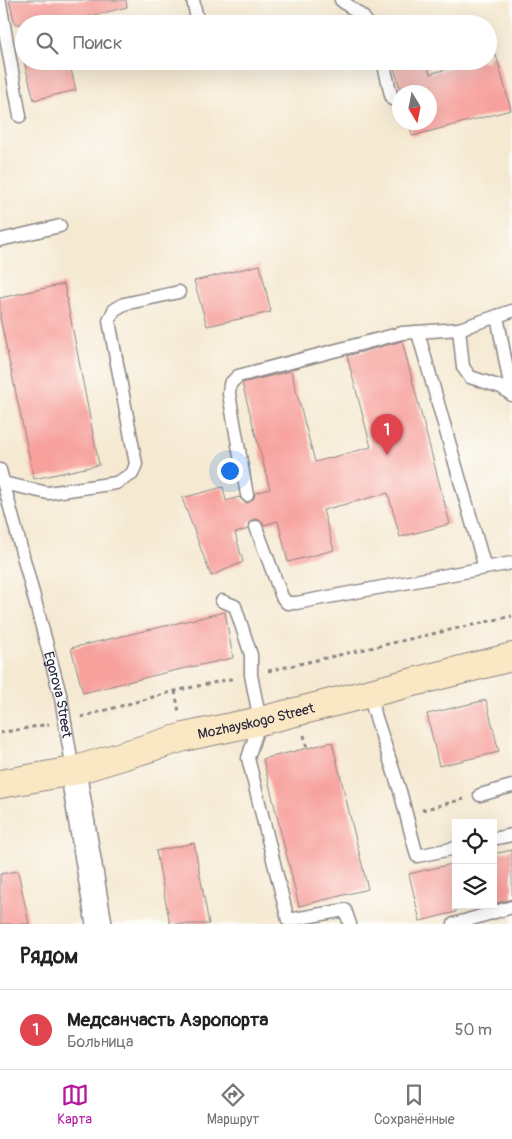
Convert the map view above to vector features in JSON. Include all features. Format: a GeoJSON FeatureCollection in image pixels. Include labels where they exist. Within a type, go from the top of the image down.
{"type":"FeatureCollection","features":[{"type":"Feature","properties":{"kind":"street","name":"Mozhayskogo Street"},"geometry":{"type":"LineString","coordinates":[[0,784],[72,771],[184,737],[260,721],[512,657]]}},
{"type":"Feature","properties":{"kind":"street","name":"Egorova Street"},"geometry":{"type":"LineString","coordinates":[[72,771],[99,924]]}},
{"type":"Feature","properties":{"kind":"lane"},"geometry":{"type":"LineString","coordinates":[[193,0],[196,15]]}},
{"type":"Feature","properties":{"kind":"lane"},"geometry":{"type":"LineString","coordinates":[[341,0],[360,15]]}},
{"type":"Feature","properties":{"kind":"lane"},"geometry":{"type":"LineString","coordinates":[[0,3],[20,116]]}},
{"type":"Feature","properties":{"kind":"lane"},"geometry":{"type":"LineString","coordinates":[[385,70],[392,99]]}},
{"type":"Feature","properties":{"kind":"lane"},"geometry":{"type":"LineString","coordinates":[[0,240],[60,226]]}},
{"type":"Feature","properties":{"kind":"lane"},"geometry":{"type":"LineString","coordinates":[[3,483],[48,493],[116,483],[132,474],[136,464],[110,321],[114,310],[124,304],[179,292]]}},
{"type":"Feature","properties":{"kind":"lane"},"geometry":{"type":"LineString","coordinates":[[247,495],[229,394],[230,384],[238,376],[402,333],[460,329],[512,311]]}},
{"type":"Feature","properties":{"kind":"lane"},"geometry":{"type":"LineString","coordinates":[[498,316],[512,395]]}},
{"type":"Feature","properties":{"kind":"lane"},"geometry":{"type":"LineString","coordinates":[[460,329],[463,367],[470,377],[501,387],[512,395]]}},
{"type":"Feature","properties":{"kind":"lane"},"geometry":{"type":"LineString","coordinates":[[418,333],[485,568]]}},
{"type":"Feature","properties":{"kind":"lane","name":"Egorova Street"},"geometry":{"type":"LineString","coordinates":[[0,470],[61,698],[72,771]]}},
{"type":"Feature","properties":{"kind":"lane"},"geometry":{"type":"LineString","coordinates":[[256,527],[282,597],[287,603],[296,603],[512,563]]}},
{"type":"Feature","properties":{"kind":"lane"},"geometry":{"type":"LineString","coordinates":[[222,601],[235,606],[250,656],[251,675],[260,721],[248,758],[288,920],[344,910],[350,924]]}},
{"type":"Feature","properties":{"kind":"lane"},"geometry":{"type":"LineString","coordinates":[[368,693],[406,814],[417,856],[452,849]]}},
{"type":"Feature","properties":{"kind":"lane"},"geometry":{"type":"LineString","coordinates":[[480,795],[512,786]]}},
{"type":"Feature","properties":{"kind":"lane"},"geometry":{"type":"LineString","coordinates":[[497,838],[512,835]]}},
{"type":"Feature","properties":{"kind":"lane"},"geometry":{"type":"LineString","coordinates":[[454,924],[512,907]]}},
{"type":"Feature","properties":{"kind":"path"},"geometry":{"type":"LineString","coordinates":[[406,814],[480,795]]}},
{"type":"Feature","properties":{"kind":"building"},"geometry":{"type":"Polygon","coordinates":[[[9,0],[126,0],[127,7],[95,15],[15,15],[15,24],[9,0]]]}},
{"type":"Feature","properties":{"kind":"building"},"geometry":{"type":"Polygon","coordinates":[[[497,59],[511,110],[437,129],[437,85],[399,85],[395,70],[429,70],[430,74],[444,70],[497,70],[497,59]]]}},
{"type":"Feature","properties":{"kind":"building"},"geometry":{"type":"Polygon","coordinates":[[[26,70],[71,70],[76,90],[34,100],[26,70]]]}},
{"type":"Feature","properties":{"kind":"building"},"geometry":{"type":"Polygon","coordinates":[[[411,130],[435,130],[412,136],[411,130]]]}},
{"type":"Feature","properties":{"kind":"building"},"geometry":{"type":"Polygon","coordinates":[[[260,265],[271,312],[207,326],[194,281],[260,265]]]}},
{"type":"Feature","properties":{"kind":"building"},"geometry":{"type":"Polygon","coordinates":[[[64,284],[99,465],[34,479],[0,318],[0,298],[64,284]]]}},
{"type":"Feature","properties":{"kind":"building"},"geometry":{"type":"Polygon","coordinates":[[[402,341],[450,524],[400,537],[388,493],[323,510],[334,550],[288,562],[278,521],[264,525],[261,520],[254,519],[249,522],[248,529],[235,533],[243,562],[211,576],[182,498],[223,487],[226,501],[239,497],[248,503],[254,498],[255,493],[270,489],[242,383],[291,371],[315,462],[371,447],[347,356],[402,341]]]}},
{"type":"Feature","properties":{"kind":"building"},"geometry":{"type":"Polygon","coordinates":[[[225,612],[233,658],[83,693],[71,648],[225,612]]]}},
{"type":"Feature","properties":{"kind":"building"},"geometry":{"type":"Polygon","coordinates":[[[486,700],[499,752],[439,766],[427,714],[486,700]]]}},
{"type":"Feature","properties":{"kind":"building"},"geometry":{"type":"Polygon","coordinates":[[[332,742],[368,889],[299,906],[263,759],[332,742]]]}},
{"type":"Feature","properties":{"kind":"building"},"geometry":{"type":"Polygon","coordinates":[[[194,843],[209,924],[170,924],[156,851],[194,843]]]}},
{"type":"Feature","properties":{"kind":"building"},"geometry":{"type":"Polygon","coordinates":[[[512,850],[512,899],[497,903],[497,864],[497,853],[512,850]]]}},
{"type":"Feature","properties":{"kind":"building"},"geometry":{"type":"Polygon","coordinates":[[[452,864],[452,909],[456,909],[456,912],[420,921],[409,874],[452,864]]]}},
{"type":"Feature","properties":{"kind":"building"},"geometry":{"type":"Polygon","coordinates":[[[18,871],[29,924],[0,924],[0,874],[18,871]]]}},
{"type":"Feature","properties":{"kind":"place","name":"Медсанчасть Аэропорта"},"geometry":{"type":"Point","coordinates":[387,455]}}]}
